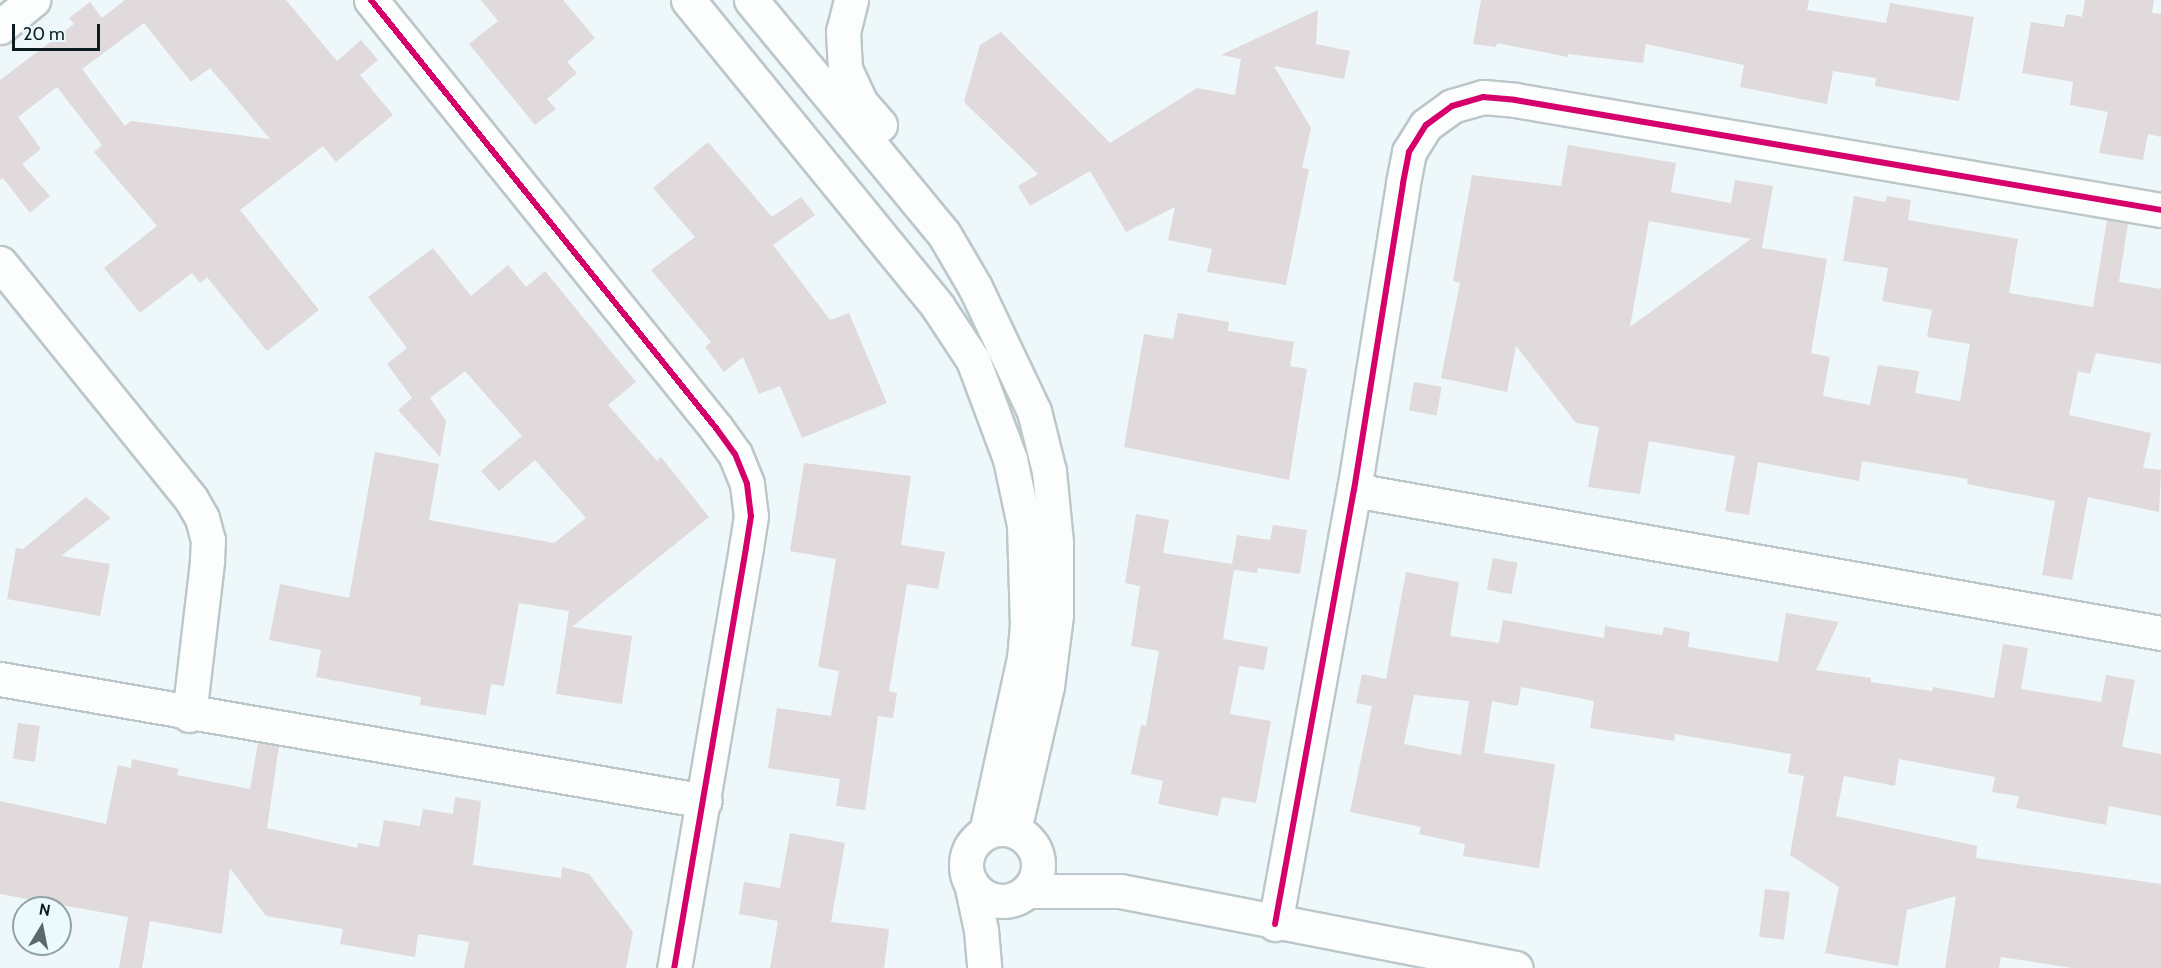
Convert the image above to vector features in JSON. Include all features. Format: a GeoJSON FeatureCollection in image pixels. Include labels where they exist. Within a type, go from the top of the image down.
{"type":"FeatureCollection","features":[{"type":"Feature","properties":{"kind":"street"},"geometry":{"type":"LineString","coordinates":[[0,27],[33,0]]}},
{"type":"Feature","properties":{"kind":"street"},"geometry":{"type":"LineString","coordinates":[[371,0],[735,454],[747,484],[751,516],[705,801],[674,968]]}},
{"type":"Feature","properties":{"kind":"street"},"geometry":{"type":"LineString","coordinates":[[688,0],[938,307],[973,360],[1010,459],[1024,525],[1027,625],[1011,836],[1038,869],[986,968]]}},
{"type":"Feature","properties":{"kind":"street"},"geometry":{"type":"LineString","coordinates":[[751,0],[944,234]]}},
{"type":"Feature","properties":{"kind":"street"},"geometry":{"type":"LineString","coordinates":[[851,0],[842,50],[851,87],[925,181],[944,234],[1020,377],[1034,411],[1049,471],[1056,543],[1056,615],[1047,686],[1011,836]]}},
{"type":"Feature","properties":{"kind":"street"},"geometry":{"type":"LineString","coordinates":[[1275,924],[1354,490],[1409,152],[1426,125],[1452,106],[1483,97],[1515,100],[2161,210]]}},
{"type":"Feature","properties":{"kind":"street"},"geometry":{"type":"LineString","coordinates":[[0,263],[191,498],[202,518],[208,540],[207,562],[189,715]]}},
{"type":"Feature","properties":{"kind":"street"},"geometry":{"type":"LineString","coordinates":[[1354,490],[2161,633]]}},
{"type":"Feature","properties":{"kind":"street"},"geometry":{"type":"LineString","coordinates":[[0,679],[189,715],[705,801]]}},
{"type":"Feature","properties":{"kind":"street"},"geometry":{"type":"LineString","coordinates":[[986,968],[981,930],[971,883],[966,872],[969,848],[1011,836],[1120,891]]}},
{"type":"Feature","properties":{"kind":"street"},"geometry":{"type":"LineString","coordinates":[[971,883],[991,899],[1023,894],[1120,891],[1275,924],[1516,968]]}},
{"type":"Feature","properties":{"kind":"building"},"geometry":{"type":"Polygon","coordinates":[[[125,0],[286,0],[337,61],[361,40],[378,60],[360,75],[393,115],[336,162],[323,146],[240,210],[319,310],[267,351],[207,277],[200,283],[192,273],[140,313],[104,268],[157,226],[94,152],[102,145],[57,87],[18,117],[41,149],[22,164],[50,196],[30,213],[3,178],[0,180],[0,80],[74,24],[69,18],[90,2],[102,18],[125,0]],[[144,23],[82,69],[125,126],[131,121],[270,139],[210,68],[191,82],[144,23]]]}},
{"type":"Feature","properties":{"kind":"building"},"geometry":{"type":"Polygon","coordinates":[[[481,0],[563,0],[595,38],[567,62],[577,73],[547,99],[556,109],[535,125],[469,44],[498,21],[481,0]]]}},
{"type":"Feature","properties":{"kind":"building"},"geometry":{"type":"Polygon","coordinates":[[[1481,0],[1809,0],[1807,10],[1886,23],[1890,3],[1974,17],[1959,101],[1875,86],[1876,78],[1833,71],[1827,104],[1740,87],[1744,65],[1646,44],[1643,63],[1568,54],[1568,57],[1497,43],[1496,47],[1473,44],[1481,0]]]}},
{"type":"Feature","properties":{"kind":"building"},"geometry":{"type":"Polygon","coordinates":[[[2085,0],[2154,0],[2152,13],[2161,14],[2161,137],[2148,134],[2143,160],[2099,153],[2108,112],[2070,105],[2073,82],[2022,73],[2031,22],[2064,27],[2066,14],[2082,17],[2085,0]]]}},
{"type":"Feature","properties":{"kind":"building"},"geometry":{"type":"Polygon","coordinates":[[[1318,10],[1316,44],[1350,51],[1344,79],[1274,66],[1311,128],[1302,168],[1309,169],[1286,285],[1207,272],[1212,249],[1168,240],[1175,207],[1126,232],[1090,171],[1030,206],[1018,186],[1038,174],[964,102],[980,45],[1001,32],[1110,143],[1197,88],[1235,95],[1241,59],[1221,55],[1318,10]]]}},
{"type":"Feature","properties":{"kind":"building"},"geometry":{"type":"Polygon","coordinates":[[[708,142],[772,217],[801,197],[815,215],[773,245],[830,320],[849,313],[887,403],[802,438],[780,386],[759,394],[743,357],[724,372],[705,347],[711,342],[651,270],[695,237],[653,188],[708,142]]]}},
{"type":"Feature","properties":{"kind":"building"},"geometry":{"type":"Polygon","coordinates":[[[1568,145],[1676,163],[1671,192],[1731,203],[1735,180],[1773,186],[1762,248],[1827,259],[1811,353],[1830,357],[1823,396],[1870,405],[1878,365],[1919,371],[1915,393],[1960,401],[1970,344],[1927,337],[1932,310],[1882,301],[1888,268],[1843,261],[1854,196],[1885,202],[1887,196],[1911,200],[1908,220],[2018,239],[2009,293],[2093,307],[2107,220],[2128,223],[2119,282],[2161,289],[2161,364],[2096,353],[2090,374],[2078,371],[2069,415],[2151,433],[2143,468],[2161,470],[2159,512],[2088,497],[2072,580],[2042,575],[2055,501],[1967,484],[1968,479],[1862,461],[1859,481],[1758,462],[1749,515],[1725,511],[1735,456],[1649,441],[1640,494],[1588,487],[1599,427],[1576,423],[1516,346],[1507,392],[1441,378],[1460,283],[1453,281],[1472,175],[1561,186],[1568,145]],[[1649,221],[1630,327],[1751,239],[1649,221]]]}},
{"type":"Feature","properties":{"kind":"building"},"geometry":{"type":"Polygon","coordinates":[[[433,248],[471,296],[508,265],[526,287],[545,271],[636,382],[608,405],[657,461],[661,457],[709,517],[572,627],[632,636],[622,704],[556,694],[569,611],[519,603],[504,686],[491,684],[486,715],[420,705],[421,697],[316,677],[321,650],[269,640],[280,584],[349,598],[375,452],[439,464],[429,520],[554,543],[586,518],[535,460],[499,491],[481,471],[522,436],[465,371],[430,398],[446,421],[440,457],[398,410],[412,398],[387,364],[407,348],[368,297],[433,248]]]}},
{"type":"Feature","properties":{"kind":"building"},"geometry":{"type":"Polygon","coordinates":[[[1178,313],[1229,322],[1228,331],[1294,342],[1290,366],[1307,369],[1289,480],[1124,447],[1144,334],[1173,339],[1178,313]]]}},
{"type":"Feature","properties":{"kind":"building"},"geometry":{"type":"Polygon","coordinates":[[[1414,382],[1442,387],[1437,415],[1409,411],[1414,382]]]}},
{"type":"Feature","properties":{"kind":"building"},"geometry":{"type":"Polygon","coordinates":[[[804,463],[911,476],[901,545],[945,552],[938,589],[907,584],[889,691],[897,693],[893,718],[878,716],[865,810],[836,806],[840,779],[768,768],[777,708],[831,716],[839,671],[818,667],[836,559],[790,551],[804,463]]]}},
{"type":"Feature","properties":{"kind":"building"},"geometry":{"type":"Polygon","coordinates":[[[86,497],[111,518],[61,556],[110,564],[100,616],[7,599],[16,548],[23,549],[86,497]]]}},
{"type":"Feature","properties":{"kind":"building"},"geometry":{"type":"Polygon","coordinates":[[[1136,514],[1169,520],[1163,553],[1232,564],[1237,535],[1270,540],[1273,525],[1307,530],[1300,574],[1258,568],[1257,573],[1234,570],[1223,639],[1268,647],[1264,670],[1239,666],[1230,714],[1271,721],[1256,803],[1222,797],[1218,816],[1158,804],[1163,781],[1131,774],[1141,725],[1146,726],[1159,651],[1131,646],[1140,586],[1125,583],[1136,514]]]}},
{"type":"Feature","properties":{"kind":"building"},"geometry":{"type":"Polygon","coordinates":[[[1493,558],[1518,563],[1511,594],[1487,589],[1493,558]]]}},
{"type":"Feature","properties":{"kind":"building"},"geometry":{"type":"Polygon","coordinates":[[[1406,572],[1459,582],[1450,636],[1499,643],[1503,620],[1604,638],[1605,626],[1662,635],[1664,627],[1690,632],[1688,647],[1778,662],[1786,613],[1839,622],[1816,670],[1871,678],[1871,682],[1932,691],[1933,687],[1994,698],[2003,644],[2028,648],[2021,689],[2101,702],[2106,675],[2135,680],[2122,747],[2161,754],[2161,816],[2109,806],[2106,825],[2016,808],[2019,796],[1992,792],[1995,777],[1899,759],[1895,786],[1844,776],[1836,816],[1977,846],[1976,858],[2161,884],[2161,968],[2072,968],[2001,957],[1999,968],[1945,968],[1956,896],[1907,910],[1898,966],[1825,953],[1839,887],[1790,855],[1804,776],[1788,773],[1791,754],[1675,734],[1674,741],[1590,728],[1594,701],[1521,687],[1518,706],[1492,701],[1484,753],[1555,764],[1539,868],[1463,856],[1465,844],[1419,834],[1421,827],[1350,812],[1372,706],[1356,703],[1362,674],[1386,679],[1406,572]],[[1414,695],[1404,744],[1461,755],[1469,701],[1414,695]]]}},
{"type":"Feature","properties":{"kind":"building"},"geometry":{"type":"Polygon","coordinates":[[[18,723],[40,726],[35,762],[13,759],[18,723]]]}},
{"type":"Feature","properties":{"kind":"building"},"geometry":{"type":"Polygon","coordinates":[[[258,743],[279,746],[267,828],[357,848],[358,843],[379,847],[384,820],[420,826],[423,809],[453,814],[455,797],[481,801],[473,865],[561,878],[562,867],[589,874],[633,932],[626,968],[464,968],[469,942],[418,934],[415,957],[340,944],[343,929],[266,916],[230,868],[222,934],[150,921],[142,968],[119,968],[128,917],[72,907],[72,896],[12,896],[0,894],[0,801],[106,824],[118,765],[131,768],[132,759],[179,769],[177,775],[250,789],[258,743]]]}},
{"type":"Feature","properties":{"kind":"building"},"geometry":{"type":"Polygon","coordinates":[[[790,833],[845,843],[831,922],[889,929],[884,968],[770,968],[778,921],[739,914],[744,882],[780,888],[790,833]]]}},
{"type":"Feature","properties":{"kind":"building"},"geometry":{"type":"Polygon","coordinates":[[[1765,889],[1790,892],[1784,940],[1759,937],[1765,889]]]}},
{"type":"Feature","properties":{"kind":"cycle path"},"geometry":{"type":"LineString","coordinates":[[371,0],[716,428],[735,454],[747,484],[751,516],[674,968]]}},
{"type":"Feature","properties":{"kind":"cycle path"},"geometry":{"type":"LineString","coordinates":[[1275,924],[1354,490],[1403,183],[1409,152],[1426,125],[1452,106],[1483,97],[1515,100],[2161,210]]}}]}
